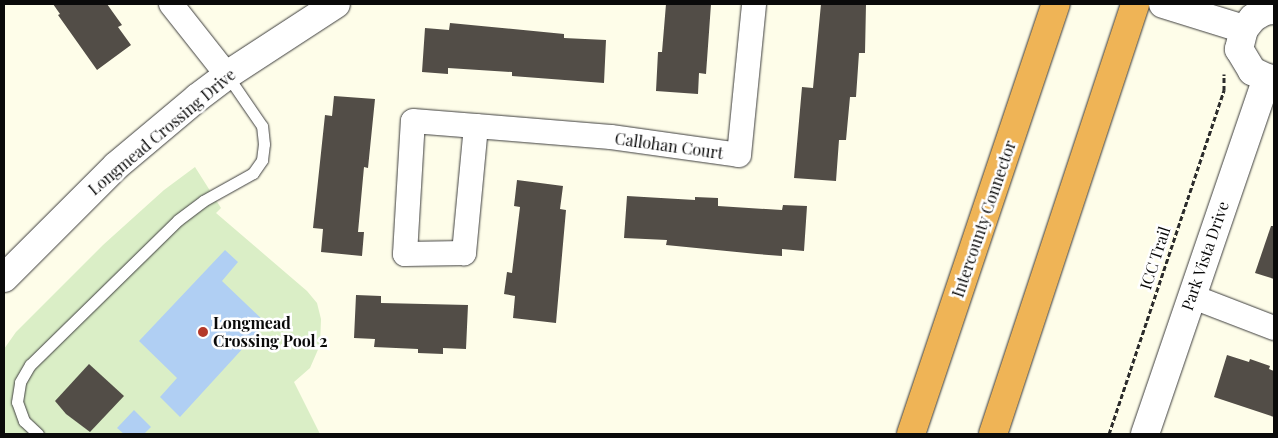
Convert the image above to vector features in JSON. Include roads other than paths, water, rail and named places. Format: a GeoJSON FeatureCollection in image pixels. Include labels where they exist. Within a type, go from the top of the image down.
{"type":"FeatureCollection","features":[{"type":"Feature","properties":{"kind":"highway","name":"Intercounty Connector"},"geometry":{"type":"LineString","coordinates":[[911,434],[1056,4]]}},
{"type":"Feature","properties":{"kind":"highway"},"geometry":{"type":"LineString","coordinates":[[993,434],[1135,4]]}},
{"type":"Feature","properties":{"kind":"street"},"geometry":{"type":"LineString","coordinates":[[171,4],[227,74]]}},
{"type":"Feature","properties":{"kind":"street","name":"Longmead Crossing Drive"},"geometry":{"type":"LineString","coordinates":[[4,278],[116,166],[227,74],[336,4]]}},
{"type":"Feature","properties":{"kind":"street","name":"Callohan Court"},"geometry":{"type":"LineString","coordinates":[[476,126],[464,253],[405,254],[413,122],[476,126],[611,137],[739,155],[754,4]]}},
{"type":"Feature","properties":{"kind":"street"},"geometry":{"type":"LineString","coordinates":[[1163,4],[1244,29]]}},
{"type":"Feature","properties":{"kind":"street"},"geometry":{"type":"LineString","coordinates":[[1270,79],[1252,71],[1240,49],[1244,29],[1253,18],[1265,11],[1274,10]]}},
{"type":"Feature","properties":{"kind":"street","name":"Park Vista Drive"},"geometry":{"type":"LineString","coordinates":[[1145,434],[1190,296],[1270,79]]}},
{"type":"Feature","properties":{"kind":"street"},"geometry":{"type":"LineString","coordinates":[[1190,296],[1274,328]]}},
{"type":"Feature","properties":{"kind":"lane"},"geometry":{"type":"LineString","coordinates":[[38,434],[24,421],[17,402],[20,382],[30,366],[178,220],[203,201],[253,173],[262,160],[264,144],[262,126],[227,74]]}},
{"type":"Feature","properties":{"kind":"water","name":"Longmead Crossing Pool 2"},"geometry":{"type":"Polygon","coordinates":[[[225,250],[238,262],[222,281],[266,323],[180,417],[160,397],[177,378],[139,341],[225,250]]]}},
{"type":"Feature","properties":{"kind":"water"},"geometry":{"type":"Polygon","coordinates":[[[134,410],[151,427],[144,434],[124,434],[117,428],[134,410]]]}},
{"type":"Feature","properties":{"kind":"place","name":"Longmead Crossing Pool 2"},"geometry":{"type":"Point","coordinates":[203,332]}}]}
